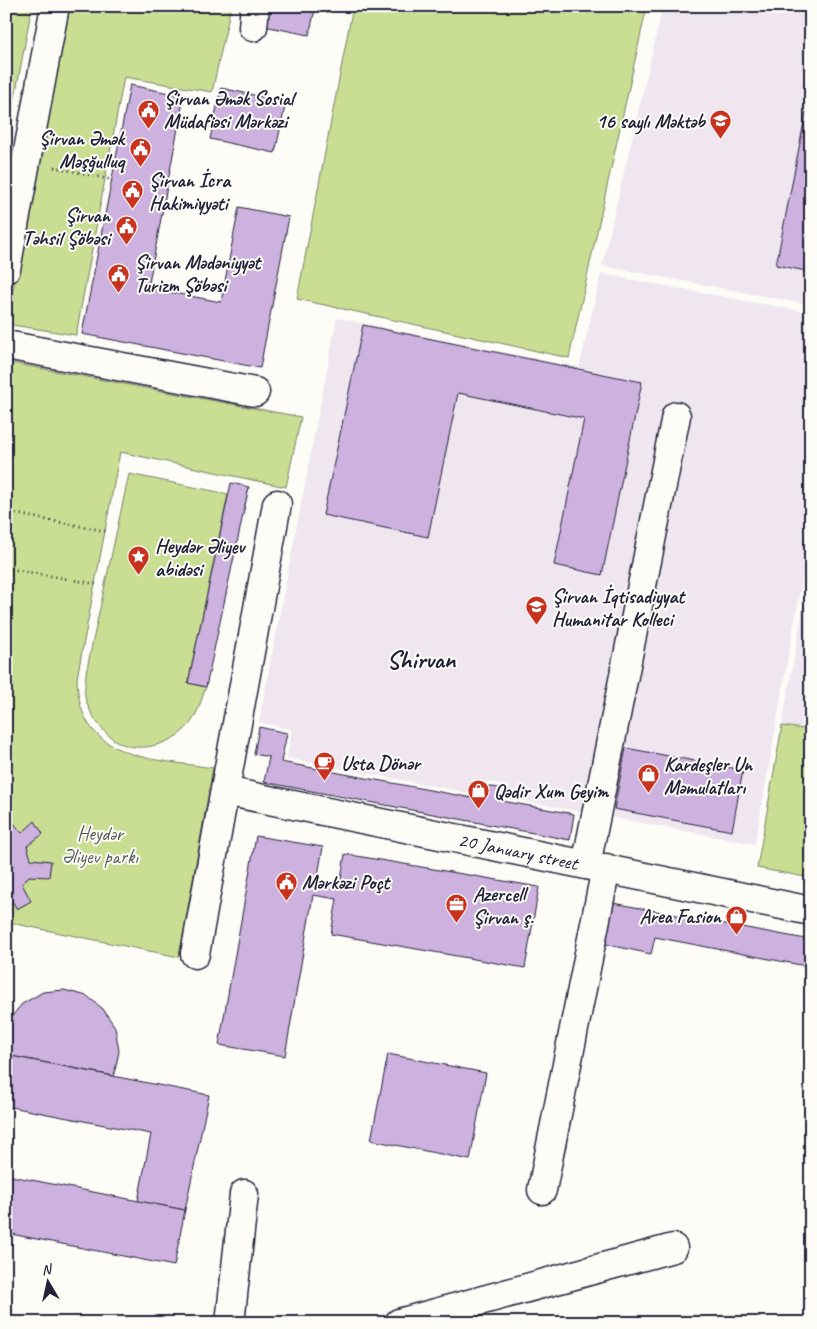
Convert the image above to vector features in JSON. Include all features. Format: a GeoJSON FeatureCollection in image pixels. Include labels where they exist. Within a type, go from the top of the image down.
{"type":"FeatureCollection","features":[{"type":"Feature","properties":{"kind":"street"},"geometry":{"type":"LineString","coordinates":[[6,269],[54,6]]}},
{"type":"Feature","properties":{"kind":"street"},"geometry":{"type":"LineString","coordinates":[[6,345],[255,392]]}},
{"type":"Feature","properties":{"kind":"street"},"geometry":{"type":"LineString","coordinates":[[542,1190],[596,867],[676,416]]}},
{"type":"Feature","properties":{"kind":"street"},"geometry":{"type":"LineString","coordinates":[[195,954],[277,504]]}},
{"type":"Feature","properties":{"kind":"street","name":"20 January street"},"geometry":{"type":"LineString","coordinates":[[225,790],[811,911]]}},
{"type":"Feature","properties":{"kind":"street"},"geometry":{"type":"LineString","coordinates":[[230,1323],[244,1194]]}},
{"type":"Feature","properties":{"kind":"street"},"geometry":{"type":"LineString","coordinates":[[399,1323],[673,1248]]}},
{"type":"Feature","properties":{"kind":"path"},"geometry":{"type":"LineString","coordinates":[[26,161],[112,180]]}},
{"type":"Feature","properties":{"kind":"path"},"geometry":{"type":"LineString","coordinates":[[6,512],[106,531]]}},
{"type":"Feature","properties":{"kind":"path"},"geometry":{"type":"LineString","coordinates":[[6,568],[96,584]]}},
{"type":"Feature","properties":{"kind":"shaded area","name":"16 saylı Məktəb"},"geometry":{"type":"Polygon","coordinates":[[[663,6],[758,6],[811,15],[811,305],[602,266],[663,6]]]}},
{"type":"Feature","properties":{"kind":"shaded area","name":"Şirvan İqtisadiyyat Humanitar Kolleci"},"geometry":{"type":"Polygon","coordinates":[[[601,274],[811,313],[811,529],[755,844],[507,798],[509,786],[472,779],[469,793],[287,758],[292,730],[259,722],[337,318],[579,368],[601,274]]]}},
{"type":"Feature","properties":{"kind":"shaded area"},"geometry":{"type":"Polygon","coordinates":[[[811,563],[811,730],[782,726],[811,563]]]}},
{"type":"Feature","properties":{"kind":"green space"},"geometry":{"type":"Polygon","coordinates":[[[6,6],[32,6],[6,145],[6,6]]]}},
{"type":"Feature","properties":{"kind":"green space"},"geometry":{"type":"Polygon","coordinates":[[[70,6],[231,6],[212,92],[124,77],[76,335],[6,324],[70,6]]]}},
{"type":"Feature","properties":{"kind":"green space"},"geometry":{"type":"Polygon","coordinates":[[[353,6],[647,6],[569,358],[297,299],[353,6]]]}},
{"type":"Feature","properties":{"kind":"green space","name":"Heydər Əliyev parkı"},"geometry":{"type":"Polygon","coordinates":[[[6,362],[301,417],[286,487],[120,452],[77,678],[81,705],[90,726],[104,740],[122,750],[143,757],[213,768],[179,957],[6,922],[6,362]]]}},
{"type":"Feature","properties":{"kind":"green space"},"geometry":{"type":"Polygon","coordinates":[[[129,474],[228,494],[188,683],[206,687],[197,712],[182,732],[165,742],[146,747],[127,745],[118,742],[108,735],[98,724],[91,712],[85,694],[86,673],[129,474]]]}},
{"type":"Feature","properties":{"kind":"green space"},"geometry":{"type":"Polygon","coordinates":[[[782,726],[811,730],[811,878],[757,868],[782,726]]]}},
{"type":"Feature","properties":{"kind":"building"},"geometry":{"type":"Polygon","coordinates":[[[269,6],[316,6],[309,35],[264,26],[269,6]]]}},
{"type":"Feature","properties":{"kind":"building"},"geometry":{"type":"Polygon","coordinates":[[[130,85],[184,96],[148,288],[221,302],[239,207],[289,217],[260,368],[82,334],[130,85]]]}},
{"type":"Feature","properties":{"kind":"building"},"geometry":{"type":"Polygon","coordinates":[[[221,88],[286,102],[275,153],[210,139],[221,88]]]}},
{"type":"Feature","properties":{"kind":"building"},"geometry":{"type":"Polygon","coordinates":[[[806,112],[811,113],[811,272],[776,265],[806,112]]]}},
{"type":"Feature","properties":{"kind":"building"},"geometry":{"type":"Polygon","coordinates":[[[363,325],[642,382],[602,575],[554,565],[584,419],[458,393],[428,537],[323,515],[363,325]]]}},
{"type":"Feature","properties":{"kind":"building"},"geometry":{"type":"Polygon","coordinates":[[[231,483],[249,487],[206,687],[188,683],[231,483]]]}},
{"type":"Feature","properties":{"kind":"building"},"geometry":{"type":"Polygon","coordinates":[[[259,727],[287,733],[281,762],[472,798],[475,784],[504,789],[502,801],[574,814],[570,840],[264,782],[269,757],[254,754],[259,727]]]}},
{"type":"Feature","properties":{"kind":"building"},"geometry":{"type":"Polygon","coordinates":[[[626,748],[743,770],[732,831],[614,809],[626,748]]]}},
{"type":"Feature","properties":{"kind":"building"},"geometry":{"type":"Polygon","coordinates":[[[35,821],[43,834],[27,846],[31,859],[51,861],[49,877],[29,876],[22,884],[31,901],[17,909],[6,892],[6,828],[13,822],[22,833],[35,821]]]}},
{"type":"Feature","properties":{"kind":"building"},"geometry":{"type":"Polygon","coordinates":[[[256,836],[323,847],[317,881],[340,885],[345,854],[539,887],[525,968],[331,934],[337,899],[313,895],[285,1056],[219,1045],[256,836]]]}},
{"type":"Feature","properties":{"kind":"building"},"geometry":{"type":"Polygon","coordinates":[[[613,903],[811,940],[811,967],[655,937],[651,954],[605,944],[613,903]]]}},
{"type":"Feature","properties":{"kind":"building"},"geometry":{"type":"Polygon","coordinates":[[[64,990],[87,996],[103,1009],[115,1027],[119,1051],[114,1076],[6,1055],[7,1022],[22,1004],[43,992],[64,990]]]}},
{"type":"Feature","properties":{"kind":"building"},"geometry":{"type":"Polygon","coordinates":[[[388,1054],[486,1073],[470,1160],[371,1140],[388,1054]]]}},
{"type":"Feature","properties":{"kind":"building"},"geometry":{"type":"Polygon","coordinates":[[[6,1055],[209,1095],[185,1210],[138,1201],[151,1134],[6,1106],[6,1055]]]}},
{"type":"Feature","properties":{"kind":"building"},"geometry":{"type":"Polygon","coordinates":[[[6,1175],[185,1210],[174,1266],[6,1233],[6,1175]]]}},
{"type":"Feature","properties":{"kind":"place","name":"Şirvan Əmək Sosial Müdafiəsi Mərkəzi"},"geometry":{"type":"Point","coordinates":[148,129]}},
{"type":"Feature","properties":{"kind":"place","name":"16 saylı Məktəb"},"geometry":{"type":"Point","coordinates":[721,140]}},
{"type":"Feature","properties":{"kind":"place","name":"Şirvan Əmək Məşğulluq"},"geometry":{"type":"Point","coordinates":[140,168]}},
{"type":"Feature","properties":{"kind":"place","name":"Şirvan İcra Hakimiyyəti"},"geometry":{"type":"Point","coordinates":[133,210]}},
{"type":"Feature","properties":{"kind":"place","name":"Şirvan Təhsil Şöbəsi"},"geometry":{"type":"Point","coordinates":[126,245]}},
{"type":"Feature","properties":{"kind":"place","name":"Şirvan Mədəniyyət Turizm Şöbəsi"},"geometry":{"type":"Point","coordinates":[119,293]}},
{"type":"Feature","properties":{"kind":"place","name":"Heydər Əliyev abidəsi"},"geometry":{"type":"Point","coordinates":[139,576]}},
{"type":"Feature","properties":{"kind":"place","name":"Şirvan İqtisadiyyat Humanitar Kolleci"},"geometry":{"type":"Point","coordinates":[536,626]}},
{"type":"Feature","properties":{"kind":"place","name":"Usta Dönər"},"geometry":{"type":"Point","coordinates":[325,782]}},
{"type":"Feature","properties":{"kind":"place","name":"Kardeşler Un Məmulatları"},"geometry":{"type":"Point","coordinates":[648,794]}},
{"type":"Feature","properties":{"kind":"place","name":"Qədir Xum Geyim"},"geometry":{"type":"Point","coordinates":[478,810]}},
{"type":"Feature","properties":{"kind":"place","name":"Mərkəzi Poçt"},"geometry":{"type":"Point","coordinates":[286,901]}},
{"type":"Feature","properties":{"kind":"place","name":"Azercell Şirvan ş."},"geometry":{"type":"Point","coordinates":[457,924]}},
{"type":"Feature","properties":{"kind":"place","name":"Area Fasion"},"geometry":{"type":"Point","coordinates":[737,935]}},
{"type":"Feature","properties":{"kind":"district","name":"Shirvan"},"geometry":{"type":"Point","coordinates":[421,660]}}]}
